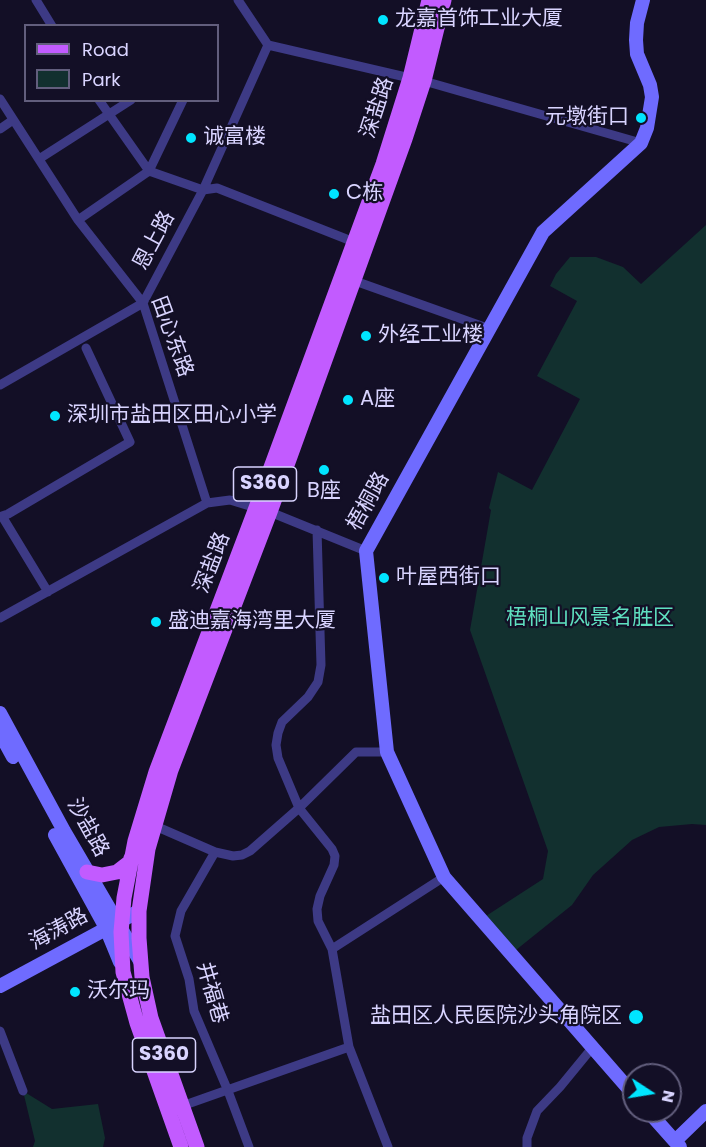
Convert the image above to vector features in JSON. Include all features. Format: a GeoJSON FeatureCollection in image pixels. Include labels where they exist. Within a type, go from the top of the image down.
{"type":"FeatureCollection","features":[{"type":"Feature","properties":{"kind":"main road","name":"深盐路"},"geometry":{"type":"LineString","coordinates":[[197,1147],[151,1018],[140,961],[139,911],[143,874],[153,825],[171,770],[263,510],[348,278],[405,140],[429,0]]}},
{"type":"Feature","properties":{"kind":"main road","name":"深盐路"},"geometry":{"type":"LineString","coordinates":[[348,278],[354,242],[393,132],[417,79],[444,0]]}},
{"type":"Feature","properties":{"kind":"main road","name":"深盐路"},"geometry":{"type":"LineString","coordinates":[[181,1147],[137,1023],[123,972],[117,925],[140,819],[156,772],[263,510]]}},
{"type":"Feature","properties":{"kind":"main road"},"geometry":{"type":"LineString","coordinates":[[87,872],[102,875],[117,872],[130,862],[132,852]]}},
{"type":"Feature","properties":{"kind":"street"},"geometry":{"type":"LineString","coordinates":[[36,0],[51,24]]}},
{"type":"Feature","properties":{"kind":"street"},"geometry":{"type":"LineString","coordinates":[[238,0],[268,45],[417,79],[641,143],[647,128],[652,97],[650,85],[638,54],[636,40],[637,23],[643,0]]}},
{"type":"Feature","properties":{"kind":"street","name":"恩上路"},"geometry":{"type":"LineString","coordinates":[[0,385],[143,303],[203,190],[268,45]]}},
{"type":"Feature","properties":{"kind":"street","name":"田心东路"},"geometry":{"type":"LineString","coordinates":[[0,99],[78,220],[143,303],[207,503]]}},
{"type":"Feature","properties":{"kind":"street"},"geometry":{"type":"LineString","coordinates":[[100,102],[149,171],[203,190],[217,188],[354,242]]}},
{"type":"Feature","properties":{"kind":"street"},"geometry":{"type":"LineString","coordinates":[[39,159],[128,102]]}},
{"type":"Feature","properties":{"kind":"street"},"geometry":{"type":"LineString","coordinates":[[78,220],[149,171],[182,102]]}},
{"type":"Feature","properties":{"kind":"street"},"geometry":{"type":"LineString","coordinates":[[0,129],[14,120]]}},
{"type":"Feature","properties":{"kind":"street","name":"梧桐路"},"geometry":{"type":"LineString","coordinates":[[622,1082],[444,877],[387,752],[366,551],[543,232],[641,143]]}},
{"type":"Feature","properties":{"kind":"street"},"geometry":{"type":"LineString","coordinates":[[348,278],[490,329]]}},
{"type":"Feature","properties":{"kind":"street"},"geometry":{"type":"LineString","coordinates":[[48,592],[1,516],[130,442],[86,348]]}},
{"type":"Feature","properties":{"kind":"street"},"geometry":{"type":"LineString","coordinates":[[0,618],[207,503],[230,500],[317,530],[366,551]]}},
{"type":"Feature","properties":{"kind":"street"},"geometry":{"type":"LineString","coordinates":[[317,530],[321,665],[318,682],[308,697],[282,722],[276,745],[278,758],[299,808],[335,856],[334,865],[320,896],[317,909],[318,921],[332,949],[349,1047],[388,1147]]}},
{"type":"Feature","properties":{"kind":"street","name":"沙盐路"},"geometry":{"type":"LineString","coordinates":[[0,713],[117,925]]}},
{"type":"Feature","properties":{"kind":"street","name":"沙盐路"},"geometry":{"type":"LineString","coordinates":[[0,733],[140,961]]}},
{"type":"Feature","properties":{"kind":"street"},"geometry":{"type":"LineString","coordinates":[[153,825],[215,852],[233,856],[250,851],[299,808],[356,752],[387,752]]}},
{"type":"Feature","properties":{"kind":"street","name":"井福巷"},"geometry":{"type":"LineString","coordinates":[[215,852],[181,911],[175,936],[189,979],[194,1011],[249,1147]]}},
{"type":"Feature","properties":{"kind":"street"},"geometry":{"type":"LineString","coordinates":[[332,949],[444,877]]}},
{"type":"Feature","properties":{"kind":"street","name":"海涛路"},"geometry":{"type":"LineString","coordinates":[[0,986],[117,925],[139,911]]}},
{"type":"Feature","properties":{"kind":"street"},"geometry":{"type":"LineString","coordinates":[[0,1031],[23,1091]]}},
{"type":"Feature","properties":{"kind":"street"},"geometry":{"type":"LineString","coordinates":[[183,1106],[349,1047]]}},
{"type":"Feature","properties":{"kind":"street"},"geometry":{"type":"LineString","coordinates":[[527,1147],[530,1129],[537,1111],[592,1048]]}},
{"type":"Feature","properties":{"kind":"street"},"geometry":{"type":"LineString","coordinates":[[659,1123],[678,1144],[706,1111]]}},
{"type":"Feature","properties":{"kind":"green space","name":"梧桐山风景名胜区"},"geometry":{"type":"Polygon","coordinates":[[[706,225],[706,825],[659,827],[632,840],[593,875],[572,905],[516,950],[486,916],[543,879],[548,851],[470,630],[491,510],[489,508],[498,472],[532,490],[580,399],[537,376],[577,301],[550,286],[556,274],[570,257],[596,257],[623,267],[641,284],[706,225]]]}},
{"type":"Feature","properties":{"kind":"green space"},"geometry":{"type":"Polygon","coordinates":[[[23,1091],[52,1109],[98,1104],[105,1138],[103,1147],[33,1147],[35,1141],[23,1091]]]}},
{"type":"Feature","properties":{"kind":"place","name":"龙嘉首饰工业大厦"},"geometry":{"type":"Point","coordinates":[383,20]}},
{"type":"Feature","properties":{"kind":"place","name":"元墩街口"},"geometry":{"type":"Point","coordinates":[641,118]}},
{"type":"Feature","properties":{"kind":"place","name":"诚富楼"},"geometry":{"type":"Point","coordinates":[191,138]}},
{"type":"Feature","properties":{"kind":"place","name":"C栋"},"geometry":{"type":"Point","coordinates":[334,194]}},
{"type":"Feature","properties":{"kind":"place","name":"外经工业楼"},"geometry":{"type":"Point","coordinates":[366,336]}},
{"type":"Feature","properties":{"kind":"place","name":"A座"},"geometry":{"type":"Point","coordinates":[348,400]}},
{"type":"Feature","properties":{"kind":"place","name":"深圳市盐田区田心小学"},"geometry":{"type":"Point","coordinates":[55,416]}},
{"type":"Feature","properties":{"kind":"place","name":"B座"},"geometry":{"type":"Point","coordinates":[324,470]}},
{"type":"Feature","properties":{"kind":"place","name":"叶屋西街口"},"geometry":{"type":"Point","coordinates":[384,578]}},
{"type":"Feature","properties":{"kind":"place","name":"盛迪嘉海湾里大厦"},"geometry":{"type":"Point","coordinates":[156,622]}},
{"type":"Feature","properties":{"kind":"place","name":"沃尔玛"},"geometry":{"type":"Point","coordinates":[75,992]}},
{"type":"Feature","properties":{"kind":"place","name":"盐田区人民医院沙头角院区"},"geometry":{"type":"Point","coordinates":[636,1017]}}]}
